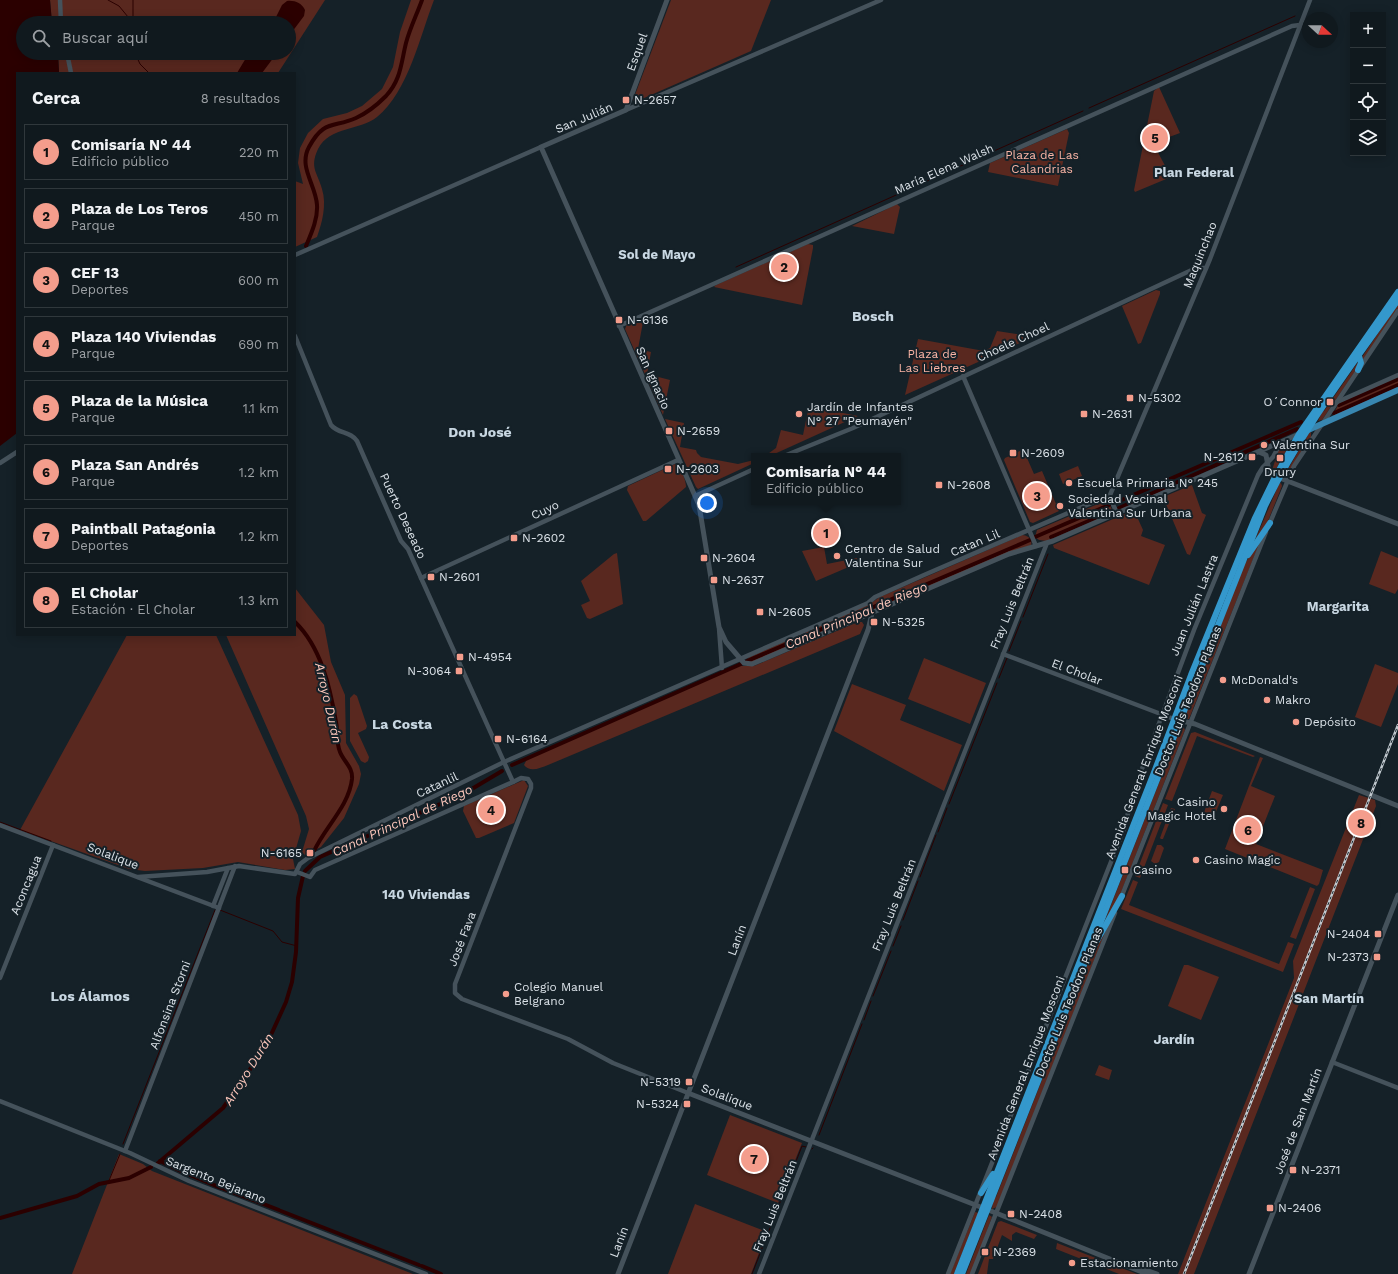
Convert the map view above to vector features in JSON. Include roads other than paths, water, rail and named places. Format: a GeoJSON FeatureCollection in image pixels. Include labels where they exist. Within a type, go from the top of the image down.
{"type":"FeatureCollection","features":[{"type":"Feature","properties":{"kind":"highway","name":"Avenida General Enrique Mosconi"},"geometry":{"type":"LineString","coordinates":[[962,1274],[1003,1157],[1174,719],[1255,518],[1299,434],[1398,292]]}},
{"type":"Feature","properties":{"kind":"highway","name":"Avenida General Enrique Mosconi"},"geometry":{"type":"LineString","coordinates":[[957,1274],[985,1209],[1085,961],[1277,477],[1307,430],[1398,300]]}},
{"type":"Feature","properties":{"kind":"highway"},"geometry":{"type":"LineString","coordinates":[[1358,370],[1361,363],[1359,356]]}},
{"type":"Feature","properties":{"kind":"highway"},"geometry":{"type":"LineString","coordinates":[[1239,570],[1270,523]]}},
{"type":"Feature","properties":{"kind":"highway"},"geometry":{"type":"LineString","coordinates":[[1085,961],[1122,896]]}},
{"type":"Feature","properties":{"kind":"highway"},"geometry":{"type":"LineString","coordinates":[[981,1193],[1003,1157]]}},
{"type":"Feature","properties":{"kind":"main road","name":"Esquel"},"geometry":{"type":"LineString","coordinates":[[626,110],[667,0]]}},
{"type":"Feature","properties":{"kind":"main road","name":"San Julián"},"geometry":{"type":"LineString","coordinates":[[541,147],[626,110]]}},
{"type":"Feature","properties":{"kind":"main road","name":"San Ignacio"},"geometry":{"type":"LineString","coordinates":[[541,147],[702,516],[719,627],[726,642],[740,660]]}},
{"type":"Feature","properties":{"kind":"main road"},"geometry":{"type":"LineString","coordinates":[[740,660],[747,665],[752,664],[1009,554],[1047,543],[1398,390]]}},
{"type":"Feature","properties":{"kind":"main road"},"geometry":{"type":"LineString","coordinates":[[1258,452],[1264,454],[1269,472],[1277,477],[1398,524]]}},
{"type":"Feature","properties":{"kind":"main road","name":"Lanín"},"geometry":{"type":"LineString","coordinates":[[618,1274],[868,630],[872,613]]}},
{"type":"Feature","properties":{"kind":"main road","name":"El Cholar"},"geometry":{"type":"LineString","coordinates":[[1174,719],[1190,724],[1217,736],[1222,736],[1398,806]]}},
{"type":"Feature","properties":{"kind":"main road","name":"José de San Martín"},"geometry":{"type":"LineString","coordinates":[[1249,1274],[1398,895]]}},
{"type":"Feature","properties":{"kind":"main road","name":"Solalique"},"geometry":{"type":"LineString","coordinates":[[688,1093],[976,1205],[1147,1274]]}},
{"type":"Feature","properties":{"kind":"main road","name":"Solalique"},"geometry":{"type":"LineString","coordinates":[[996,1213],[1002,1213],[1157,1274]]}},
{"type":"Feature","properties":{"kind":"street"},"geometry":{"type":"LineString","coordinates":[[60,0],[61,16]]}},
{"type":"Feature","properties":{"kind":"street","name":"San Julián"},"geometry":{"type":"LineString","coordinates":[[626,110],[881,0]]}},
{"type":"Feature","properties":{"kind":"street","name":"Maquinchao"},"geometry":{"type":"LineString","coordinates":[[1109,496],[1113,492],[1206,268],[1310,0]]}},
{"type":"Feature","properties":{"kind":"street","name":"María Elena Walsh"},"geometry":{"type":"LineString","coordinates":[[620,326],[1292,26],[1300,25]]}},
{"type":"Feature","properties":{"kind":"street"},"geometry":{"type":"LineString","coordinates":[[68,60],[71,72]]}},
{"type":"Feature","properties":{"kind":"street","name":"San Julián"},"geometry":{"type":"LineString","coordinates":[[296,255],[541,147]]}},
{"type":"Feature","properties":{"kind":"street","name":"Choele Choel"},"geometry":{"type":"LineString","coordinates":[[791,453],[853,428],[1196,268],[1206,268]]}},
{"type":"Feature","properties":{"kind":"street","name":"Doctor Luis Teodoro Planas"},"geometry":{"type":"LineString","coordinates":[[972,1274],[1286,481],[1313,436],[1398,311]]}},
{"type":"Feature","properties":{"kind":"street","name":"Puerto Deseado"},"geometry":{"type":"LineString","coordinates":[[296,338],[332,425],[336,430],[351,434],[356,439],[401,541],[408,549],[513,782]]}},
{"type":"Feature","properties":{"kind":"street"},"geometry":{"type":"LineString","coordinates":[[1336,402],[1398,375]]}},
{"type":"Feature","properties":{"kind":"street"},"geometry":{"type":"LineString","coordinates":[[963,376],[1036,546]]}},
{"type":"Feature","properties":{"kind":"street"},"geometry":{"type":"LineString","coordinates":[[1345,388],[1347,394],[1351,395]]}},
{"type":"Feature","properties":{"kind":"street"},"geometry":{"type":"LineString","coordinates":[[1307,430],[1314,431],[1313,436]]}},
{"type":"Feature","properties":{"kind":"street","name":"Juan Julián Lastra"},"geometry":{"type":"LineString","coordinates":[[948,1274],[1124,828],[1133,793],[1194,630],[1256,480],[1267,462],[1273,457],[1281,442]]}},
{"type":"Feature","properties":{"kind":"street"},"geometry":{"type":"LineString","coordinates":[[0,463],[16,453]]}},
{"type":"Feature","properties":{"kind":"street","name":"Cuyo"},"geometry":{"type":"LineString","coordinates":[[421,578],[678,460]]}},
{"type":"Feature","properties":{"kind":"street"},"geometry":{"type":"LineString","coordinates":[[694,496],[751,470]]}},
{"type":"Feature","properties":{"kind":"street"},"geometry":{"type":"LineString","coordinates":[[1109,496],[1117,513]]}},
{"type":"Feature","properties":{"kind":"street","name":"Catan Lil"},"geometry":{"type":"LineString","coordinates":[[740,660],[868,603],[875,597],[924,575],[1109,496]]}},
{"type":"Feature","properties":{"kind":"street","name":"Fray Luis Beltrán"},"geometry":{"type":"LineString","coordinates":[[759,1274],[1047,543]]}},
{"type":"Feature","properties":{"kind":"street","name":"San Ignacio"},"geometry":{"type":"LineString","coordinates":[[719,627],[722,668]]}},
{"type":"Feature","properties":{"kind":"street","name":"El Cholar"},"geometry":{"type":"LineString","coordinates":[[1003,654],[1174,719]]}},
{"type":"Feature","properties":{"kind":"street","name":"Catanlil"},"geometry":{"type":"LineString","coordinates":[[298,872],[300,864],[308,858],[504,762],[740,660]]}},
{"type":"Feature","properties":{"kind":"street","name":"José Fava"},"geometry":{"type":"LineString","coordinates":[[455,993],[455,984],[531,788],[529,780],[524,778],[513,782]]}},
{"type":"Feature","properties":{"kind":"street"},"geometry":{"type":"LineString","coordinates":[[138,877],[207,872],[234,866],[244,866],[294,874],[298,872],[310,877],[316,870],[513,782]]}},
{"type":"Feature","properties":{"kind":"street","name":"Solalique"},"geometry":{"type":"LineString","coordinates":[[0,825],[218,908]]}},
{"type":"Feature","properties":{"kind":"street","name":"Aconcagua"},"geometry":{"type":"LineString","coordinates":[[0,978],[53,844]]}},
{"type":"Feature","properties":{"kind":"street","name":"Alfonsina Storni"},"geometry":{"type":"LineString","coordinates":[[125,1151],[234,866]]}},
{"type":"Feature","properties":{"kind":"street"},"geometry":{"type":"LineString","coordinates":[[213,906],[228,868]]}},
{"type":"Feature","properties":{"kind":"street","name":"Solalique"},"geometry":{"type":"LineString","coordinates":[[455,993],[460,998],[561,1036],[617,1065],[688,1093]]}},
{"type":"Feature","properties":{"kind":"street"},"geometry":{"type":"LineString","coordinates":[[1332,1062],[1398,1088]]}},
{"type":"Feature","properties":{"kind":"street","name":"Sargento Bejarano"},"geometry":{"type":"LineString","coordinates":[[0,1102],[125,1151],[189,1181],[426,1274]]}},
{"type":"Feature","properties":{"kind":"waterway"},"geometry":{"type":"LineString","coordinates":[[108,0],[119,6],[127,16]]}},
{"type":"Feature","properties":{"kind":"waterway"},"geometry":{"type":"LineString","coordinates":[[133,0],[133,16]]}},
{"type":"Feature","properties":{"kind":"waterway","name":"Arroyo Durán"},"geometry":{"type":"LineString","coordinates":[[306,246],[314,226],[317,210],[316,198],[308,176],[305,162],[309,147],[314,138],[325,128],[364,114],[379,103],[391,90],[398,77],[406,43],[422,0]]}},
{"type":"Feature","properties":{"kind":"waterway"},"geometry":{"type":"LineString","coordinates":[[1089,108],[1295,16]]}},
{"type":"Feature","properties":{"kind":"waterway"},"geometry":{"type":"LineString","coordinates":[[138,60],[148,72]]}},
{"type":"Feature","properties":{"kind":"waterway"},"geometry":{"type":"LineString","coordinates":[[736,267],[1083,111]]}},
{"type":"Feature","properties":{"kind":"waterway"},"geometry":{"type":"LineString","coordinates":[[1339,405],[1398,379]]}},
{"type":"Feature","properties":{"kind":"waterway","name":"Canal Principal de Riego"},"geometry":{"type":"LineString","coordinates":[[1334,413],[1398,385]]}},
{"type":"Feature","properties":{"kind":"waterway"},"geometry":{"type":"LineString","coordinates":[[1117,502],[1301,422]]}},
{"type":"Feature","properties":{"kind":"waterway","name":"Canal Principal de Riego"},"geometry":{"type":"LineString","coordinates":[[1119,508],[1297,429]]}},
{"type":"Feature","properties":{"kind":"waterway"},"geometry":{"type":"LineString","coordinates":[[1035,537],[1109,505]]}},
{"type":"Feature","properties":{"kind":"waterway","name":"Canal Principal de Riego"},"geometry":{"type":"LineString","coordinates":[[1051,537],[1112,511]]}},
{"type":"Feature","properties":{"kind":"waterway","name":"Canal Principal de Riego"},"geometry":{"type":"LineString","coordinates":[[747,661],[1030,540]]}},
{"type":"Feature","properties":{"kind":"waterway"},"geometry":{"type":"LineString","coordinates":[[1023,617],[1048,554]]}},
{"type":"Feature","properties":{"kind":"waterway"},"geometry":{"type":"LineString","coordinates":[[1009,651],[1021,621]]}},
{"type":"Feature","properties":{"kind":"waterway","name":"Arroyo Durán"},"geometry":{"type":"LineString","coordinates":[[296,623],[312,643],[323,668],[334,709],[339,748],[342,756],[350,768],[352,775],[350,789],[342,807],[314,851]]}},
{"type":"Feature","properties":{"kind":"waterway"},"geometry":{"type":"LineString","coordinates":[[999,678],[1007,658]]}},
{"type":"Feature","properties":{"kind":"waterway","name":"Canal Principal de Riego"},"geometry":{"type":"LineString","coordinates":[[512,765],[741,664]]}},
{"type":"Feature","properties":{"kind":"waterway"},"geometry":{"type":"LineString","coordinates":[[949,804],[997,683]]}},
{"type":"Feature","properties":{"kind":"waterway","name":"Canal Principal de Riego"},"geometry":{"type":"LineString","coordinates":[[305,871],[320,857],[465,793],[502,771]]}},
{"type":"Feature","properties":{"kind":"waterway"},"geometry":{"type":"LineString","coordinates":[[938,832],[947,808]]}},
{"type":"Feature","properties":{"kind":"waterway"},"geometry":{"type":"LineString","coordinates":[[0,822],[51,841]]}},
{"type":"Feature","properties":{"kind":"waterway"},"geometry":{"type":"LineString","coordinates":[[920,877],[936,835]]}},
{"type":"Feature","properties":{"kind":"waterway","name":"Arroyo Durán"},"geometry":{"type":"LineString","coordinates":[[158,1163],[223,1108],[265,1048],[286,1002],[292,982],[296,952],[298,898],[303,876]]}},
{"type":"Feature","properties":{"kind":"waterway"},"geometry":{"type":"LineString","coordinates":[[903,920],[918,881]]}},
{"type":"Feature","properties":{"kind":"waterway"},"geometry":{"type":"LineString","coordinates":[[123,1144],[215,910]]}},
{"type":"Feature","properties":{"kind":"waterway"},"geometry":{"type":"LineString","coordinates":[[220,910],[273,931],[282,942],[297,946]]}},
{"type":"Feature","properties":{"kind":"waterway"},"geometry":{"type":"LineString","coordinates":[[893,946],[901,926]]}},
{"type":"Feature","properties":{"kind":"waterway"},"geometry":{"type":"LineString","coordinates":[[873,996],[891,951]]}},
{"type":"Feature","properties":{"kind":"waterway"},"geometry":{"type":"LineString","coordinates":[[864,1020],[871,1001]]}},
{"type":"Feature","properties":{"kind":"waterway"},"geometry":{"type":"LineString","coordinates":[[819,1135],[862,1024]]}},
{"type":"Feature","properties":{"kind":"waterway"},"geometry":{"type":"LineString","coordinates":[[752,1274],[802,1146],[806,1147]]}},
{"type":"Feature","properties":{"kind":"waterway"},"geometry":{"type":"LineString","coordinates":[[108,1183],[120,1154]]}},
{"type":"Feature","properties":{"kind":"waterway"},"geometry":{"type":"LineString","coordinates":[[160,1161],[185,1173]]}},
{"type":"Feature","properties":{"kind":"waterway","name":"Arroyo Durán"},"geometry":{"type":"LineString","coordinates":[[0,1218],[77,1196],[99,1184],[129,1178],[151,1167]]}},
{"type":"Feature","properties":{"kind":"waterway"},"geometry":{"type":"LineString","coordinates":[[190,1175],[221,1188]]}},
{"type":"Feature","properties":{"kind":"waterway"},"geometry":{"type":"LineString","coordinates":[[224,1189],[279,1210]]}},
{"type":"Feature","properties":{"kind":"waterway"},"geometry":{"type":"LineString","coordinates":[[281,1211],[419,1265]]}},
{"type":"Feature","properties":{"kind":"waterway"},"geometry":{"type":"LineString","coordinates":[[422,1266],[441,1274]]}},
{"type":"Feature","properties":{"kind":"railway"},"geometry":{"type":"LineString","coordinates":[[1184,1274],[1398,725]]}},
{"type":"Feature","properties":{"kind":"place","name":"N-2657"},"geometry":{"type":"Point","coordinates":[626,100]}},
{"type":"Feature","properties":{"kind":"place","name":"Plaza de la Música"},"geometry":{"type":"Point","coordinates":[1155,138]}},
{"type":"Feature","properties":{"kind":"place","name":"Plaza de Los Teros"},"geometry":{"type":"Point","coordinates":[784,267]}},
{"type":"Feature","properties":{"kind":"place","name":"N-6136"},"geometry":{"type":"Point","coordinates":[619,320]}},
{"type":"Feature","properties":{"kind":"place","name":"N-5302"},"geometry":{"type":"Point","coordinates":[1130,398]}},
{"type":"Feature","properties":{"kind":"place","name":"O´Connor"},"geometry":{"type":"Point","coordinates":[1330,402]}},
{"type":"Feature","properties":{"kind":"place","name":"Jardín de Infantes N° 27 \"Peumayén\""},"geometry":{"type":"Point","coordinates":[799,414]}},
{"type":"Feature","properties":{"kind":"place","name":"N-2631"},"geometry":{"type":"Point","coordinates":[1084,414]}},
{"type":"Feature","properties":{"kind":"place","name":"N-2659"},"geometry":{"type":"Point","coordinates":[669,431]}},
{"type":"Feature","properties":{"kind":"place","name":"Valentina Sur"},"geometry":{"type":"Point","coordinates":[1264,445]}},
{"type":"Feature","properties":{"kind":"place","name":"N-2609"},"geometry":{"type":"Point","coordinates":[1013,453]}},
{"type":"Feature","properties":{"kind":"place","name":"N-2612"},"geometry":{"type":"Point","coordinates":[1252,457]}},
{"type":"Feature","properties":{"kind":"place","name":"Drury"},"geometry":{"type":"Point","coordinates":[1280,458]}},
{"type":"Feature","properties":{"kind":"place","name":"N-2603"},"geometry":{"type":"Point","coordinates":[668,469]}},
{"type":"Feature","properties":{"kind":"place","name":"Escuela Primaria N° 245"},"geometry":{"type":"Point","coordinates":[1069,483]}},
{"type":"Feature","properties":{"kind":"place","name":"N-2608"},"geometry":{"type":"Point","coordinates":[939,485]}},
{"type":"Feature","properties":{"kind":"place","name":"CEF 13"},"geometry":{"type":"Point","coordinates":[1037,496]}},
{"type":"Feature","properties":{"kind":"place","name":"Sociedad Vecinal Valentina Sur Urbana"},"geometry":{"type":"Point","coordinates":[1060,506]}},
{"type":"Feature","properties":{"kind":"place","name":"Comisaría N° 44"},"geometry":{"type":"Point","coordinates":[826,533]}},
{"type":"Feature","properties":{"kind":"place","name":"N-2602"},"geometry":{"type":"Point","coordinates":[514,538]}},
{"type":"Feature","properties":{"kind":"place","name":"Centro de Salud Valentina Sur"},"geometry":{"type":"Point","coordinates":[837,556]}},
{"type":"Feature","properties":{"kind":"place","name":"N-2604"},"geometry":{"type":"Point","coordinates":[704,558]}},
{"type":"Feature","properties":{"kind":"place","name":"N-2601"},"geometry":{"type":"Point","coordinates":[431,577]}},
{"type":"Feature","properties":{"kind":"place","name":"N-2637"},"geometry":{"type":"Point","coordinates":[714,580]}},
{"type":"Feature","properties":{"kind":"place","name":"N-2605"},"geometry":{"type":"Point","coordinates":[760,612]}},
{"type":"Feature","properties":{"kind":"place","name":"N-5325"},"geometry":{"type":"Point","coordinates":[874,622]}},
{"type":"Feature","properties":{"kind":"place","name":"N-4954"},"geometry":{"type":"Point","coordinates":[460,657]}},
{"type":"Feature","properties":{"kind":"place","name":"N-3064"},"geometry":{"type":"Point","coordinates":[459,671]}},
{"type":"Feature","properties":{"kind":"place","name":"McDonald's"},"geometry":{"type":"Point","coordinates":[1223,680]}},
{"type":"Feature","properties":{"kind":"place","name":"Makro"},"geometry":{"type":"Point","coordinates":[1267,700]}},
{"type":"Feature","properties":{"kind":"place","name":"Depósito"},"geometry":{"type":"Point","coordinates":[1296,722]}},
{"type":"Feature","properties":{"kind":"place","name":"N-6164"},"geometry":{"type":"Point","coordinates":[498,739]}},
{"type":"Feature","properties":{"kind":"place","name":"Casino Magic Hotel"},"geometry":{"type":"Point","coordinates":[1224,809]}},
{"type":"Feature","properties":{"kind":"place","name":"Plaza 140 Viviendas"},"geometry":{"type":"Point","coordinates":[491,810]}},
{"type":"Feature","properties":{"kind":"place","name":"El Cholar"},"geometry":{"type":"Point","coordinates":[1361,823]}},
{"type":"Feature","properties":{"kind":"place","name":"Plaza San Andrés"},"geometry":{"type":"Point","coordinates":[1248,830]}},
{"type":"Feature","properties":{"kind":"place","name":"N-6165"},"geometry":{"type":"Point","coordinates":[310,853]}},
{"type":"Feature","properties":{"kind":"place","name":"Casino Magic"},"geometry":{"type":"Point","coordinates":[1196,860]}},
{"type":"Feature","properties":{"kind":"place","name":"Casino"},"geometry":{"type":"Point","coordinates":[1125,870]}},
{"type":"Feature","properties":{"kind":"place","name":"N-2404"},"geometry":{"type":"Point","coordinates":[1378,934]}},
{"type":"Feature","properties":{"kind":"place","name":"N-2373"},"geometry":{"type":"Point","coordinates":[1377,957]}},
{"type":"Feature","properties":{"kind":"place","name":"Colegio Manuel Belgrano"},"geometry":{"type":"Point","coordinates":[506,994]}},
{"type":"Feature","properties":{"kind":"place","name":"N-5319"},"geometry":{"type":"Point","coordinates":[689,1082]}},
{"type":"Feature","properties":{"kind":"place","name":"N-5324"},"geometry":{"type":"Point","coordinates":[687,1104]}},
{"type":"Feature","properties":{"kind":"place","name":"Paintball Patagonia"},"geometry":{"type":"Point","coordinates":[754,1159]}},
{"type":"Feature","properties":{"kind":"place","name":"N-2371"},"geometry":{"type":"Point","coordinates":[1293,1170]}},
{"type":"Feature","properties":{"kind":"place","name":"N-2406"},"geometry":{"type":"Point","coordinates":[1270,1208]}},
{"type":"Feature","properties":{"kind":"place","name":"N-2408"},"geometry":{"type":"Point","coordinates":[1011,1214]}},
{"type":"Feature","properties":{"kind":"place","name":"N-2369"},"geometry":{"type":"Point","coordinates":[985,1252]}},
{"type":"Feature","properties":{"kind":"place","name":"Estacionamiento"},"geometry":{"type":"Point","coordinates":[1072,1263]}},
{"type":"Feature","properties":{"kind":"district","name":"Plan Federal"},"geometry":{"type":"Point","coordinates":[1194,172]}},
{"type":"Feature","properties":{"kind":"district","name":"Sol de Mayo"},"geometry":{"type":"Point","coordinates":[657,254]}},
{"type":"Feature","properties":{"kind":"district","name":"Bosch"},"geometry":{"type":"Point","coordinates":[873,316]}},
{"type":"Feature","properties":{"kind":"district","name":"Don José"},"geometry":{"type":"Point","coordinates":[480,432]}},
{"type":"Feature","properties":{"kind":"district","name":"Margarita"},"geometry":{"type":"Point","coordinates":[1338,606]}},
{"type":"Feature","properties":{"kind":"district","name":"La Costa"},"geometry":{"type":"Point","coordinates":[402,724]}},
{"type":"Feature","properties":{"kind":"district","name":"140 Viviendas"},"geometry":{"type":"Point","coordinates":[426,894]}},
{"type":"Feature","properties":{"kind":"district","name":"Los Álamos"},"geometry":{"type":"Point","coordinates":[90,996]}},
{"type":"Feature","properties":{"kind":"district","name":"San Martín"},"geometry":{"type":"Point","coordinates":[1329,998]}},
{"type":"Feature","properties":{"kind":"district","name":"Jardín"},"geometry":{"type":"Point","coordinates":[1174,1039]}},
{"type":"Feature","properties":{"kind":"park label","name":"Plaza de Las Calandrias"},"geometry":{"type":"Point","coordinates":[1042,162]}},
{"type":"Feature","properties":{"kind":"park label","name":"Plaza de Las Liebres"},"geometry":{"type":"Point","coordinates":[932,361]}}]}
